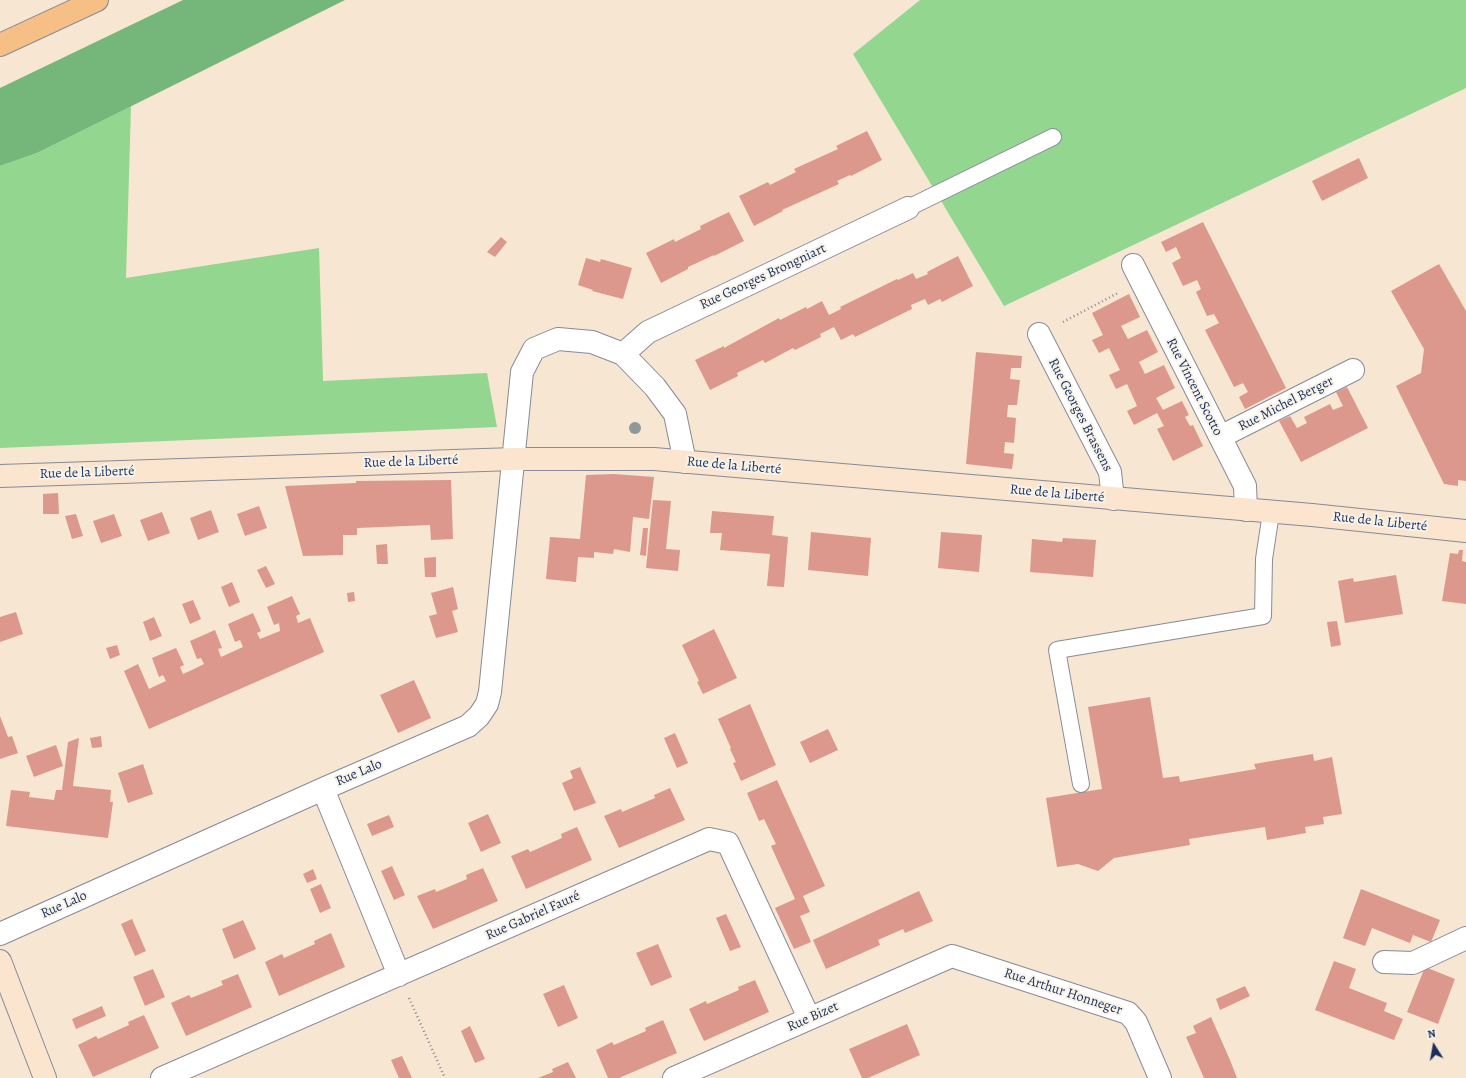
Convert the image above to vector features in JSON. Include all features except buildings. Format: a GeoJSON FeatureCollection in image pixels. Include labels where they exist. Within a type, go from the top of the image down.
{"type":"FeatureCollection","features":[{"type":"Feature","properties":{"kind":"highway"},"geometry":{"type":"LineString","coordinates":[[0,45],[97,0]]}},
{"type":"Feature","properties":{"kind":"street","name":"Rue Georges Brongniart"},"geometry":{"type":"LineString","coordinates":[[623,354],[648,332],[908,208]]}},
{"type":"Feature","properties":{"kind":"street","name":"Rue Vincent Scotto"},"geometry":{"type":"LineString","coordinates":[[1137,274],[1245,486],[1246,510]]}},
{"type":"Feature","properties":{"kind":"street","name":"Rue Georges Brassens"},"geometry":{"type":"LineString","coordinates":[[1039,334],[1110,472],[1113,499]]}},
{"type":"Feature","properties":{"kind":"street","name":"Rue Lalo"},"geometry":{"type":"LineString","coordinates":[[0,934],[323,789],[468,726],[479,716],[487,704],[490,692],[522,372],[534,349],[558,339],[592,342],[623,354]]}},
{"type":"Feature","properties":{"kind":"street"},"geometry":{"type":"LineString","coordinates":[[623,354],[655,387],[675,414],[685,462]]}},
{"type":"Feature","properties":{"kind":"street","name":"Rue Michel Berger"},"geometry":{"type":"LineString","coordinates":[[1220,437],[1353,370]]}},
{"type":"Feature","properties":{"kind":"street","name":"Rue de la Liberté"},"geometry":{"type":"LineString","coordinates":[[0,476],[514,459],[654,459],[1271,513],[1312,515],[1466,531]]}},
{"type":"Feature","properties":{"kind":"street"},"geometry":{"type":"LineString","coordinates":[[323,789],[399,975]]}},
{"type":"Feature","properties":{"kind":"street","name":"Rue Gabriel Fauré"},"geometry":{"type":"LineString","coordinates":[[162,1078],[709,839],[728,843],[809,1018]]}},
{"type":"Feature","properties":{"kind":"street"},"geometry":{"type":"LineString","coordinates":[[1384,962],[1413,963],[1466,938]]}},
{"type":"Feature","properties":{"kind":"street","name":"Rue Bizet"},"geometry":{"type":"LineString","coordinates":[[674,1078],[952,956]]}},
{"type":"Feature","properties":{"kind":"street","name":"Rue Arthur Honneger"},"geometry":{"type":"LineString","coordinates":[[952,956],[1128,1013],[1136,1022],[1160,1078]]}},
{"type":"Feature","properties":{"kind":"street"},"geometry":{"type":"LineString","coordinates":[[0,961],[45,1078]]}},
{"type":"Feature","properties":{"kind":"lane"},"geometry":{"type":"LineString","coordinates":[[908,208],[1054,137]]}},
{"type":"Feature","properties":{"kind":"lane"},"geometry":{"type":"LineString","coordinates":[[1081,784],[1057,650],[1263,616],[1264,559],[1271,513]]}},
{"type":"Feature","properties":{"kind":"path"},"geometry":{"type":"LineString","coordinates":[[1039,334],[1137,274]]}},
{"type":"Feature","properties":{"kind":"path"},"geometry":{"type":"LineString","coordinates":[[399,975],[445,1078]]}},
{"type":"Feature","properties":{"kind":"green space"},"geometry":{"type":"Polygon","coordinates":[[[183,0],[345,0],[37,153],[0,166],[0,88],[183,0]]]}},
{"type":"Feature","properties":{"kind":"green space"},"geometry":{"type":"Polygon","coordinates":[[[920,0],[1466,0],[1466,88],[1004,306],[853,54],[920,0]]]}},
{"type":"Feature","properties":{"kind":"green space"},"geometry":{"type":"Polygon","coordinates":[[[131,106],[126,278],[319,248],[323,381],[487,373],[497,427],[0,448],[0,166],[37,153],[131,106]]]}}]}
